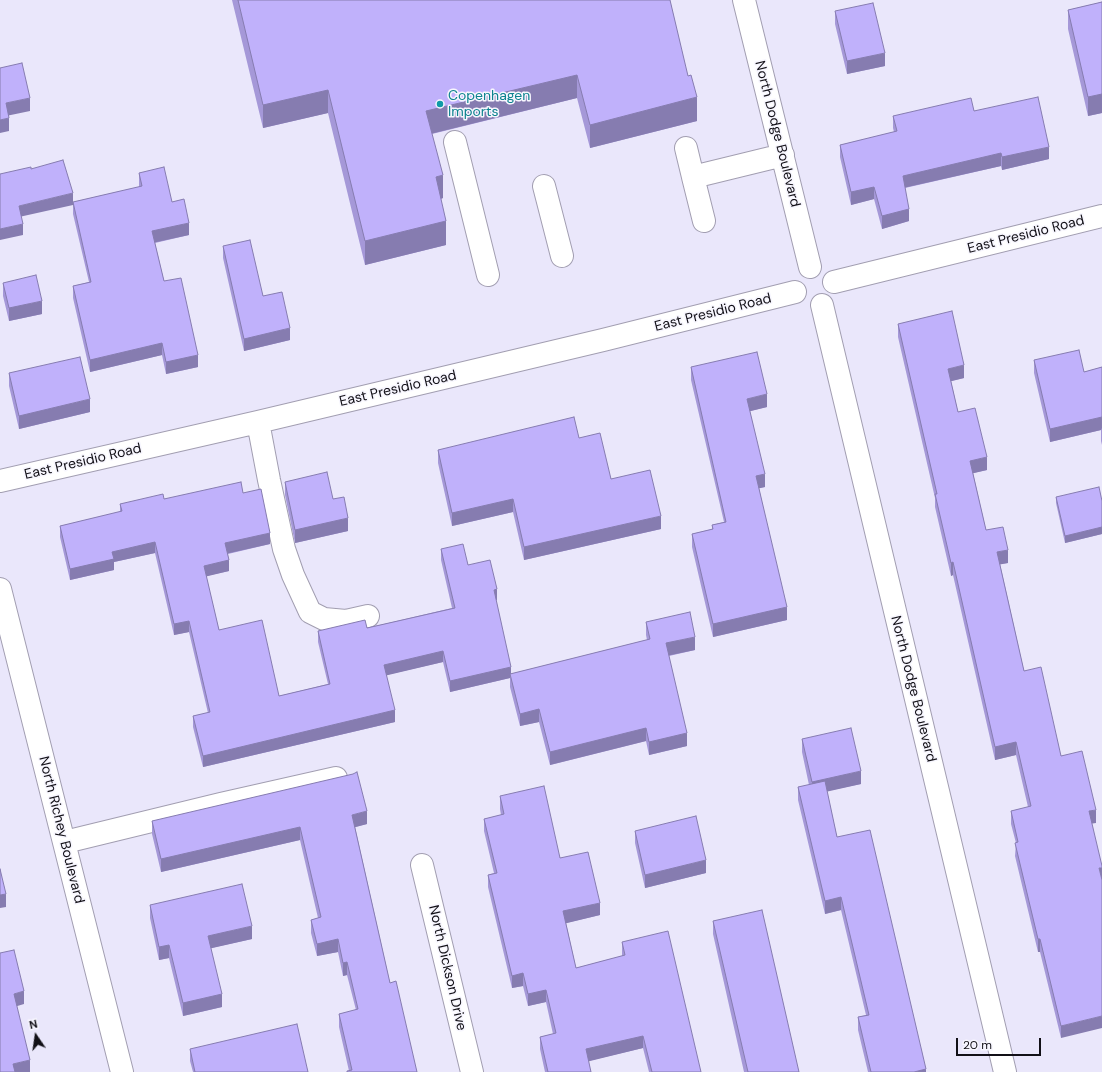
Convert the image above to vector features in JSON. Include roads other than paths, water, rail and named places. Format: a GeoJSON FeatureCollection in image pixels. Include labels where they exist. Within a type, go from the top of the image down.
{"type":"FeatureCollection","features":[{"type":"Feature","properties":{"kind":"street","name":"North Dodge Boulevard"},"geometry":{"type":"LineString","coordinates":[[744,0],[810,267]]}},
{"type":"Feature","properties":{"kind":"street"},"geometry":{"type":"LineString","coordinates":[[455,142],[488,275]]}},
{"type":"Feature","properties":{"kind":"street"},"geometry":{"type":"LineString","coordinates":[[686,148],[704,221]]}},
{"type":"Feature","properties":{"kind":"street"},"geometry":{"type":"LineString","coordinates":[[693,177],[783,155]]}},
{"type":"Feature","properties":{"kind":"street"},"geometry":{"type":"LineString","coordinates":[[544,186],[562,256]]}},
{"type":"Feature","properties":{"kind":"street","name":"East Presidio Road"},"geometry":{"type":"LineString","coordinates":[[834,282],[1102,216]]}},
{"type":"Feature","properties":{"kind":"street"},"geometry":{"type":"LineString","coordinates":[[810,267],[823,269],[828,272],[834,282],[832,296],[828,302],[816,307],[803,303],[795,292],[796,279],[800,273],[810,267]]}},
{"type":"Feature","properties":{"kind":"street","name":"East Presidio Road"},"geometry":{"type":"LineString","coordinates":[[0,481],[258,422],[611,338],[795,292]]}},
{"type":"Feature","properties":{"kind":"street","name":"North Dodge Boulevard"},"geometry":{"type":"LineString","coordinates":[[822,305],[1005,1072]]}},
{"type":"Feature","properties":{"kind":"street"},"geometry":{"type":"LineString","coordinates":[[258,422],[284,549],[293,575],[310,612],[324,619],[346,621],[368,616]]}},
{"type":"Feature","properties":{"kind":"street","name":"North Richey Boulevard"},"geometry":{"type":"LineString","coordinates":[[0,589],[122,1072]]}},
{"type":"Feature","properties":{"kind":"street"},"geometry":{"type":"LineString","coordinates":[[65,842],[221,804],[350,775]]}},
{"type":"Feature","properties":{"kind":"street","name":"North Dickson Drive"},"geometry":{"type":"LineString","coordinates":[[422,865],[472,1072]]}},
{"type":"Feature","properties":{"kind":"place","name":"Copenhagen Imports"},"geometry":{"type":"Point","coordinates":[440,104]}}]}
